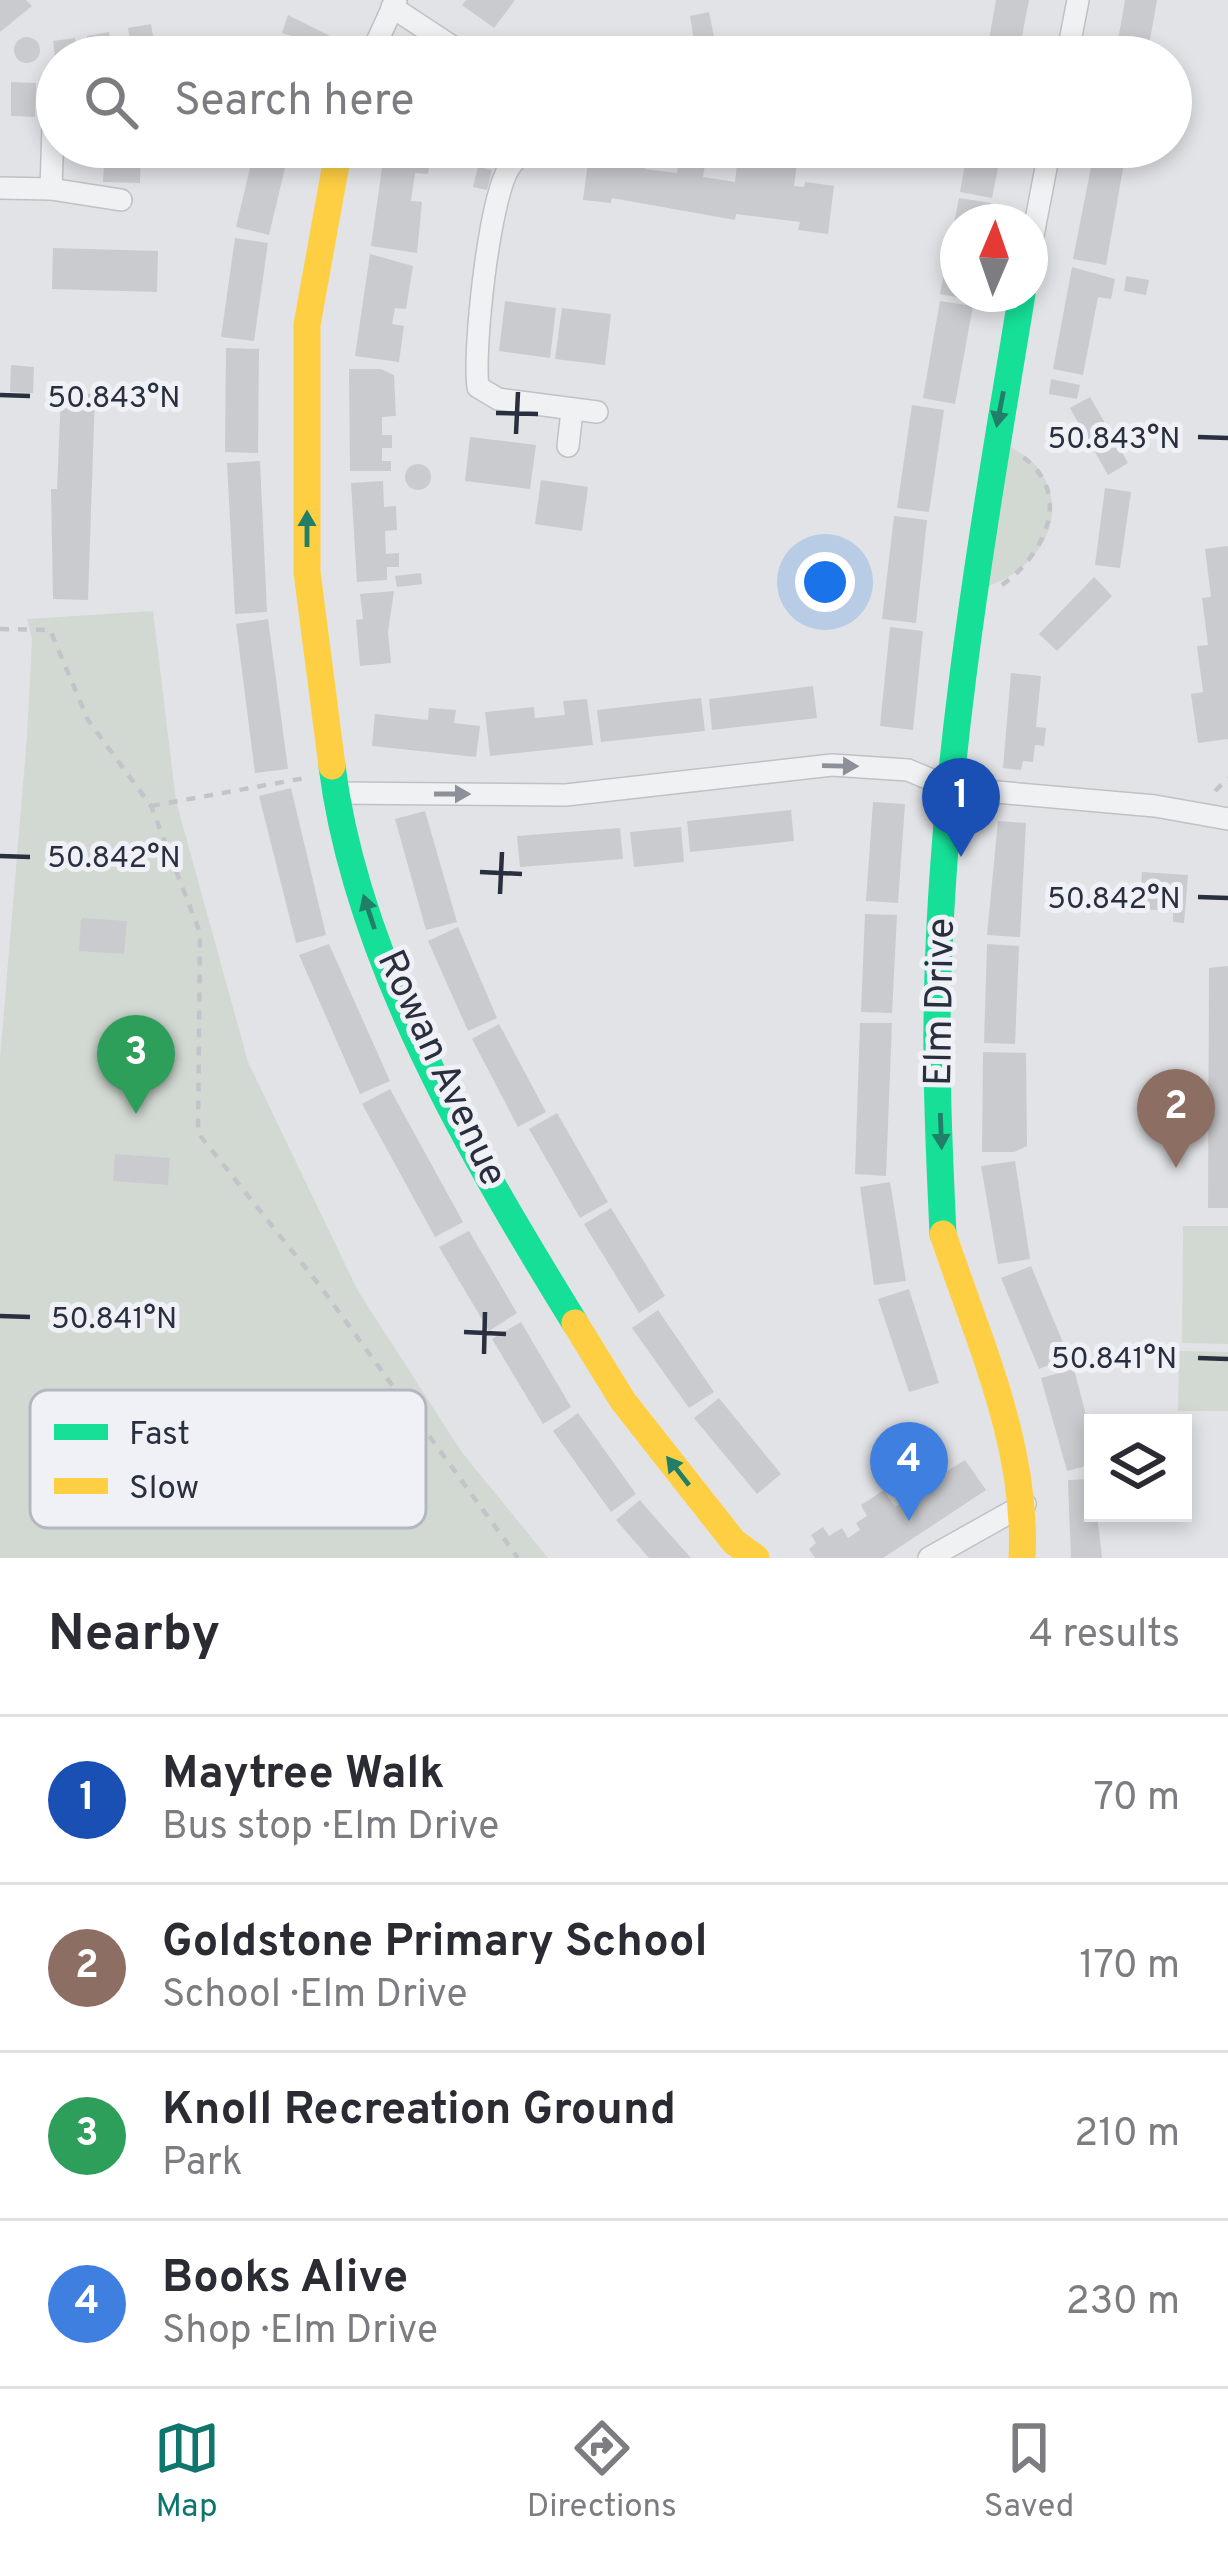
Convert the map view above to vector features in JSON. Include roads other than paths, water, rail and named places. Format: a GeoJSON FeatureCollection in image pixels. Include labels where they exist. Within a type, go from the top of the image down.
{"type":"FeatureCollection","features":[{"type":"Feature","properties":{"kind":"street"},"geometry":{"type":"LineString","coordinates":[[1071,36],[1078,0]]}},
{"type":"Feature","properties":{"kind":"street"},"geometry":{"type":"LineString","coordinates":[[379,36],[394,3],[439,36]]}},
{"type":"Feature","properties":{"kind":"street"},"geometry":{"type":"LineString","coordinates":[[51,189],[52,168]]}},
{"type":"Feature","properties":{"kind":"street","name":"Rowan Avenue"},"geometry":{"type":"LineString","coordinates":[[335,168],[307,325],[307,572],[334,783],[394,988],[515,1227],[623,1401],[734,1542],[756,1558]]}},
{"type":"Feature","properties":{"kind":"street"},"geometry":{"type":"LineString","coordinates":[[509,168],[474,361],[478,387],[498,399],[597,412]]}},
{"type":"Feature","properties":{"kind":"street"},"geometry":{"type":"LineString","coordinates":[[1039,204],[1046,168]]}},
{"type":"Feature","properties":{"kind":"street"},"geometry":{"type":"LineString","coordinates":[[0,188],[51,189],[121,200]]}},
{"type":"Feature","properties":{"kind":"street","name":"Elm Drive"},"geometry":{"type":"LineString","coordinates":[[1018,312],[994,436],[973,589],[951,788],[938,1024],[944,1234],[1014,1446],[1025,1504],[1022,1558]]}},
{"type":"Feature","properties":{"kind":"street"},"geometry":{"type":"LineString","coordinates":[[568,446],[572,411]]}},
{"type":"Feature","properties":{"kind":"street"},"geometry":{"type":"LineString","coordinates":[[334,783],[566,795],[832,765],[908,770],[951,788],[1155,806],[1228,819]]}},
{"type":"Feature","properties":{"kind":"street"},"geometry":{"type":"LineString","coordinates":[[929,1558],[1025,1504]]}},
{"type":"Feature","properties":{"kind":"place","name":"Maytree Walk"},"geometry":{"type":"Point","coordinates":[961,857]}},
{"type":"Feature","properties":{"kind":"place","name":"Knoll Recreation Ground"},"geometry":{"type":"Point","coordinates":[136,1114]}},
{"type":"Feature","properties":{"kind":"place","name":"Goldstone Primary School"},"geometry":{"type":"Point","coordinates":[1176,1168]}},
{"type":"Feature","properties":{"kind":"place","name":"Books Alive"},"geometry":{"type":"Point","coordinates":[909,1521]}}]}
